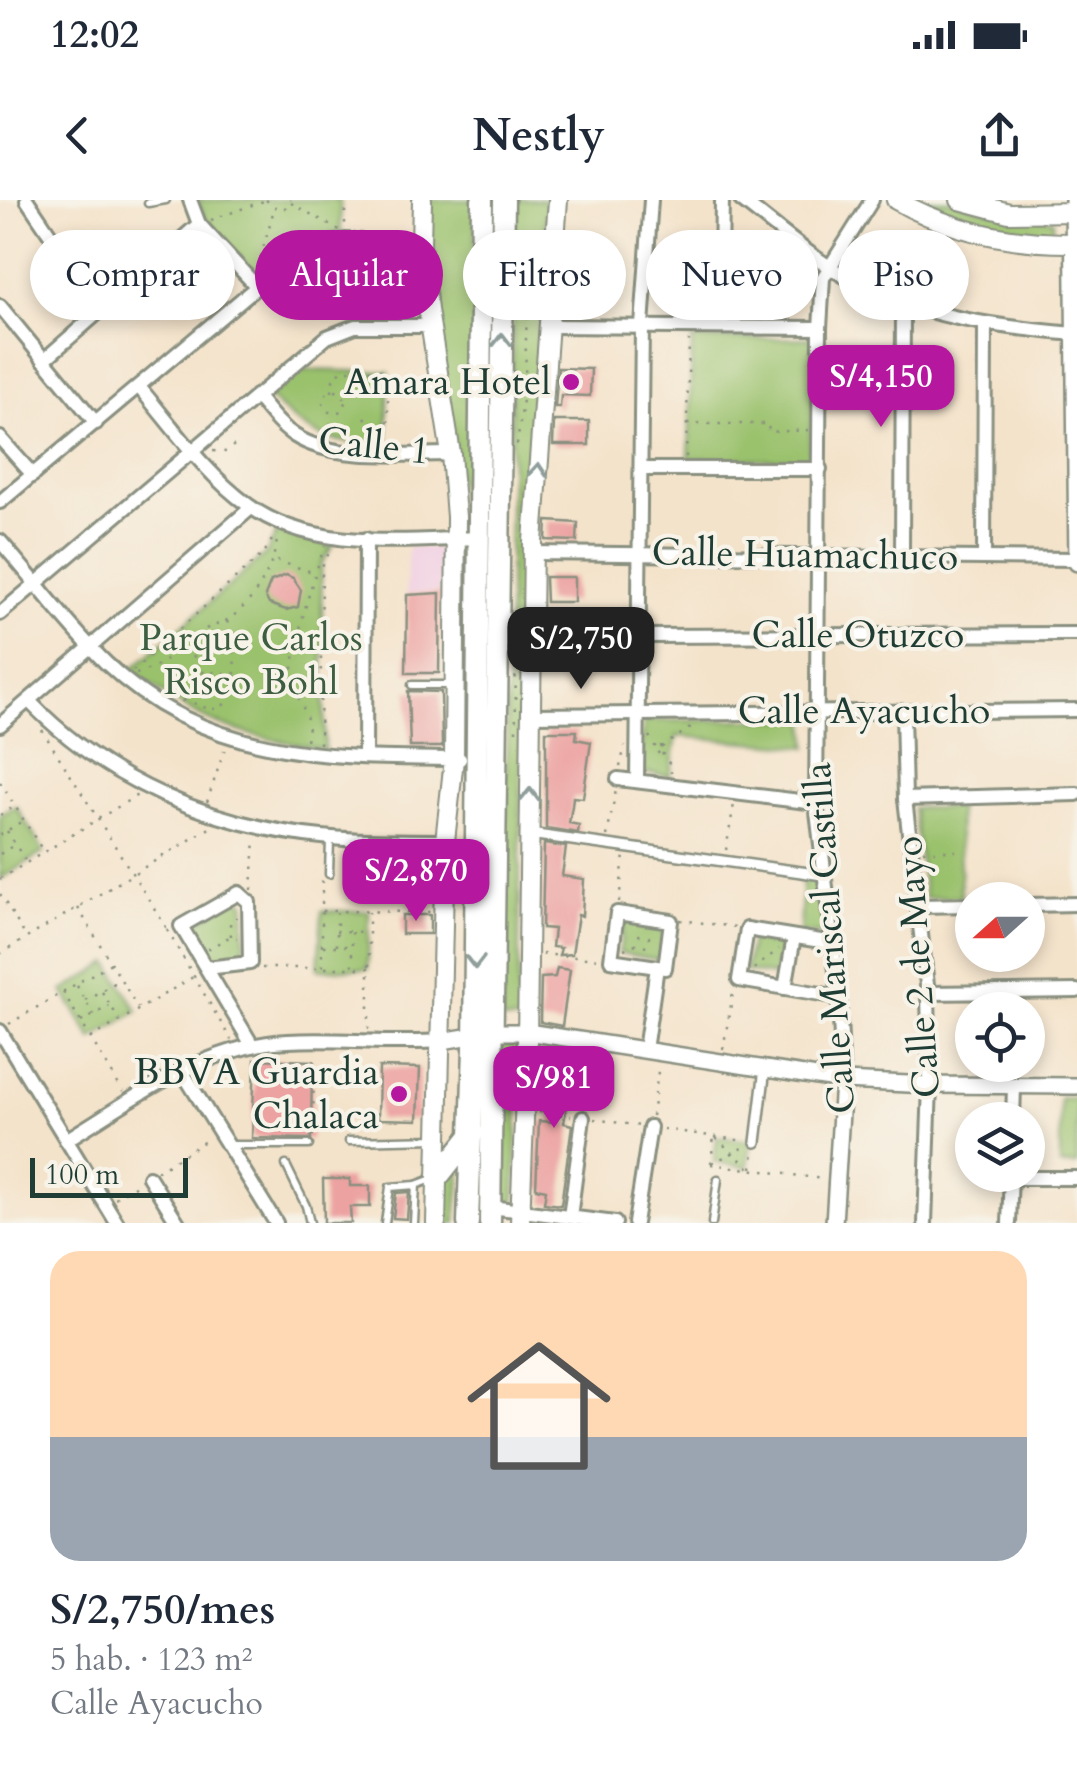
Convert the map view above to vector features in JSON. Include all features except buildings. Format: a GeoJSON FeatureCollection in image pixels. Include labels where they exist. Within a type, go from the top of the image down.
{"type":"FeatureCollection","features":[{"type":"Feature","properties":{"kind":"main road"},"geometry":{"type":"LineString","coordinates":[[422,200],[422,230]]}},
{"type":"Feature","properties":{"kind":"main road"},"geometry":{"type":"LineString","coordinates":[[482,200],[479,538],[486,759]]}},
{"type":"Feature","properties":{"kind":"main road"},"geometry":{"type":"LineString","coordinates":[[503,230],[504,200]]}},
{"type":"Feature","properties":{"kind":"main road"},"geometry":{"type":"LineString","coordinates":[[555,230],[558,200]]}},
{"type":"Feature","properties":{"kind":"main road"},"geometry":{"type":"LineString","coordinates":[[896,200],[972,232],[1029,242],[1075,243]]}},
{"type":"Feature","properties":{"kind":"main road"},"geometry":{"type":"LineString","coordinates":[[960,200],[1020,213],[1074,208]]}},
{"type":"Feature","properties":{"kind":"main road"},"geometry":{"type":"LineString","coordinates":[[428,320],[450,454],[456,538],[454,759],[445,842],[436,1223]]}},
{"type":"Feature","properties":{"kind":"main road"},"geometry":{"type":"LineString","coordinates":[[490,1215],[484,1033],[486,759],[502,320]]}},
{"type":"Feature","properties":{"kind":"main road"},"geometry":{"type":"LineString","coordinates":[[521,1217],[526,1111],[533,552],[547,320]]}},
{"type":"Feature","properties":{"kind":"main road"},"geometry":{"type":"LineString","coordinates":[[468,1223],[484,1033]]}},
{"type":"Feature","properties":{"kind":"main road"},"geometry":{"type":"LineString","coordinates":[[438,1176],[473,1134]]}},
{"type":"Feature","properties":{"kind":"street"},"geometry":{"type":"LineString","coordinates":[[27,200],[47,230]]}},
{"type":"Feature","properties":{"kind":"street"},"geometry":{"type":"LineString","coordinates":[[0,502],[255,285],[200,224],[190,200]]}},
{"type":"Feature","properties":{"kind":"street"},"geometry":{"type":"LineString","coordinates":[[637,779],[642,326],[651,200]]}},
{"type":"Feature","properties":{"kind":"street"},"geometry":{"type":"LineString","coordinates":[[720,327],[722,200]]}},
{"type":"Feature","properties":{"kind":"street"},"geometry":{"type":"LineString","coordinates":[[741,200],[838,271]]}},
{"type":"Feature","properties":{"kind":"street"},"geometry":{"type":"LineString","coordinates":[[828,266],[872,200]]}},
{"type":"Feature","properties":{"kind":"street"},"geometry":{"type":"LineString","coordinates":[[1074,208],[1077,561]]}},
{"type":"Feature","properties":{"kind":"street"},"geometry":{"type":"LineString","coordinates":[[193,230],[200,224]]}},
{"type":"Feature","properties":{"kind":"street","name":"Calle Mariscal Castilla"},"geometry":{"type":"LineString","coordinates":[[828,266],[821,291],[820,328],[816,803],[839,996],[843,1081],[834,1223]]}},
{"type":"Feature","properties":{"kind":"street"},"geometry":{"type":"LineString","coordinates":[[0,306],[96,423]]}},
{"type":"Feature","properties":{"kind":"street"},"geometry":{"type":"LineString","coordinates":[[44,360],[90,320]]}},
{"type":"Feature","properties":{"kind":"street"},"geometry":{"type":"LineString","coordinates":[[571,320],[642,326],[820,328]]}},
{"type":"Feature","properties":{"kind":"street"},"geometry":{"type":"LineString","coordinates":[[902,556],[904,320]]}},
{"type":"Feature","properties":{"kind":"street"},"geometry":{"type":"LineString","coordinates":[[963,320],[985,326],[1075,334]]}},
{"type":"Feature","properties":{"kind":"street"},"geometry":{"type":"LineString","coordinates":[[0,614],[327,338],[344,328],[429,326]]}},
{"type":"Feature","properties":{"kind":"street"},"geometry":{"type":"LineString","coordinates":[[984,558],[985,326]]}},
{"type":"Feature","properties":{"kind":"street"},"geometry":{"type":"LineString","coordinates":[[138,388],[230,492],[279,522],[333,536],[366,539],[479,538]]}},
{"type":"Feature","properties":{"kind":"street","name":"Calle 1"},"geometry":{"type":"LineString","coordinates":[[256,396],[282,425],[314,445],[340,451],[450,454]]}},
{"type":"Feature","properties":{"kind":"street"},"geometry":{"type":"LineString","coordinates":[[0,438],[32,476]]}},
{"type":"Feature","properties":{"kind":"street"},"geometry":{"type":"LineString","coordinates":[[642,468],[820,469]]}},
{"type":"Feature","properties":{"kind":"street"},"geometry":{"type":"LineString","coordinates":[[0,725],[33,705],[92,647],[251,508]]}},
{"type":"Feature","properties":{"kind":"street"},"geometry":{"type":"LineString","coordinates":[[365,757],[366,539]]}},
{"type":"Feature","properties":{"kind":"street"},"geometry":{"type":"LineString","coordinates":[[0,541],[92,647],[128,675],[230,736],[313,755],[486,759]]}},
{"type":"Feature","properties":{"kind":"street","name":"Calle Huamachuco"},"geometry":{"type":"LineString","coordinates":[[533,552],[1077,561]]}},
{"type":"Feature","properties":{"kind":"street","name":"Calle Otuzco"},"geometry":{"type":"LineString","coordinates":[[639,636],[1077,634]]}},
{"type":"Feature","properties":{"kind":"street"},"geometry":{"type":"LineString","coordinates":[[33,705],[101,761],[148,788],[223,820],[330,838],[445,842]]}},
{"type":"Feature","properties":{"kind":"street","name":"Calle 2 de Mayo"},"geometry":{"type":"LineString","coordinates":[[903,710],[906,799],[928,993],[930,1085],[925,1223]]}},
{"type":"Feature","properties":{"kind":"street","name":"Calle Ayacucho"},"geometry":{"type":"LineString","coordinates":[[531,714],[1077,710]]}},
{"type":"Feature","properties":{"kind":"street"},"geometry":{"type":"LineString","coordinates":[[618,779],[816,803]]}},
{"type":"Feature","properties":{"kind":"street"},"geometry":{"type":"LineString","coordinates":[[906,799],[1077,794]]}},
{"type":"Feature","properties":{"kind":"street"},"geometry":{"type":"LineString","coordinates":[[529,834],[823,875]]}},
{"type":"Feature","properties":{"kind":"street"},"geometry":{"type":"LineString","coordinates":[[206,968],[250,962],[249,902],[239,893],[181,926],[252,1046]]}},
{"type":"Feature","properties":{"kind":"street"},"geometry":{"type":"LineString","coordinates":[[1045,904],[1077,904]]}},
{"type":"Feature","properties":{"kind":"street"},"geometry":{"type":"LineString","coordinates":[[919,906],[955,905]]}},
{"type":"Feature","properties":{"kind":"street"},"geometry":{"type":"LineString","coordinates":[[617,913],[672,921],[665,968],[611,960],[617,913]]}},
{"type":"Feature","properties":{"kind":"street"},"geometry":{"type":"LineString","coordinates":[[833,943],[747,929],[739,980],[839,996]]}},
{"type":"Feature","properties":{"kind":"street"},"geometry":{"type":"LineString","coordinates":[[786,988],[794,936]]}},
{"type":"Feature","properties":{"kind":"street"},"geometry":{"type":"LineString","coordinates":[[653,1051],[657,967]]}},
{"type":"Feature","properties":{"kind":"street"},"geometry":{"type":"LineString","coordinates":[[928,993],[1077,991]]}},
{"type":"Feature","properties":{"kind":"street"},"geometry":{"type":"LineString","coordinates":[[0,1031],[117,1223]]}},
{"type":"Feature","properties":{"kind":"street"},"geometry":{"type":"LineString","coordinates":[[66,1140],[182,1070],[252,1046],[314,1041],[442,1041],[484,1033],[527,1032],[843,1081],[1077,1086]]}},
{"type":"Feature","properties":{"kind":"street"},"geometry":{"type":"LineString","coordinates":[[756,1142],[766,1068]]}},
{"type":"Feature","properties":{"kind":"street"},"geometry":{"type":"LineString","coordinates":[[182,1070],[276,1223]]}},
{"type":"Feature","properties":{"kind":"street"},"geometry":{"type":"LineString","coordinates":[[1014,1086],[1014,1102]]}},
{"type":"Feature","properties":{"kind":"street"},"geometry":{"type":"LineString","coordinates":[[570,1217],[583,1118]]}},
{"type":"Feature","properties":{"kind":"street"},"geometry":{"type":"LineString","coordinates":[[635,1223],[650,1127]]}},
{"type":"Feature","properties":{"kind":"street"},"geometry":{"type":"LineString","coordinates":[[149,1176],[178,1223]]}},
{"type":"Feature","properties":{"kind":"street"},"geometry":{"type":"LineString","coordinates":[[1045,1177],[1077,1178]]}},
{"type":"Feature","properties":{"kind":"street"},"geometry":{"type":"LineString","coordinates":[[1010,1223],[1011,1192]]}},
{"type":"Feature","properties":{"kind":"street"},"geometry":{"type":"LineString","coordinates":[[490,1215],[570,1217],[611,1223]]}},
{"type":"Feature","properties":{"kind":"lane"},"geometry":{"type":"LineString","coordinates":[[148,203],[166,200]]}},
{"type":"Feature","properties":{"kind":"lane"},"geometry":{"type":"LineString","coordinates":[[412,685],[454,684]]}},
{"type":"Feature","properties":{"kind":"lane"},"geometry":{"type":"LineString","coordinates":[[326,874],[330,838]]}},
{"type":"Feature","properties":{"kind":"lane"},"geometry":{"type":"LineString","coordinates":[[348,1141],[439,1139]]}},
{"type":"Feature","properties":{"kind":"lane"},"geometry":{"type":"LineString","coordinates":[[228,1146],[309,1145]]}},
{"type":"Feature","properties":{"kind":"lane"},"geometry":{"type":"LineString","coordinates":[[286,1165],[310,1223]]}},
{"type":"Feature","properties":{"kind":"lane"},"geometry":{"type":"LineString","coordinates":[[386,1223],[390,1187],[416,1186],[438,1176]]}},
{"type":"Feature","properties":{"kind":"lane"},"geometry":{"type":"LineString","coordinates":[[712,1223],[718,1179]]}},
{"type":"Feature","properties":{"kind":"lane"},"geometry":{"type":"LineString","coordinates":[[414,1223],[416,1186]]}},
{"type":"Feature","properties":{"kind":"path"},"geometry":{"type":"LineString","coordinates":[[200,224],[266,200],[274,208],[285,208],[291,201],[345,234],[345,200]]}},
{"type":"Feature","properties":{"kind":"path"},"geometry":{"type":"LineString","coordinates":[[269,230],[274,208]]}},
{"type":"Feature","properties":{"kind":"path"},"geometry":{"type":"LineString","coordinates":[[686,468],[689,326]]}},
{"type":"Feature","properties":{"kind":"path"},"geometry":{"type":"LineString","coordinates":[[332,392],[345,399],[343,409],[334,413],[324,403],[332,392],[333,380],[342,370],[389,370]]}},
{"type":"Feature","properties":{"kind":"path"},"geometry":{"type":"LineString","coordinates":[[502,372],[544,373]]}},
{"type":"Feature","properties":{"kind":"path"},"geometry":{"type":"LineString","coordinates":[[388,378],[388,454]]}},
{"type":"Feature","properties":{"kind":"path"},"geometry":{"type":"LineString","coordinates":[[314,445],[330,431],[334,413]]}},
{"type":"Feature","properties":{"kind":"path"},"geometry":{"type":"LineString","coordinates":[[366,416],[388,454]]}},
{"type":"Feature","properties":{"kind":"path"},"geometry":{"type":"LineString","coordinates":[[686,424],[768,424],[768,432],[820,430]]}},
{"type":"Feature","properties":{"kind":"path"},"geometry":{"type":"LineString","coordinates":[[192,450],[226,452],[240,441]]}},
{"type":"Feature","properties":{"kind":"path"},"geometry":{"type":"LineString","coordinates":[[278,529],[275,560],[256,592],[228,620],[202,630],[159,667],[128,675],[264,553],[278,529]]}},
{"type":"Feature","properties":{"kind":"path"},"geometry":{"type":"LineString","coordinates":[[313,755],[309,726],[292,676],[314,573],[333,536]]}},
{"type":"Feature","properties":{"kind":"path"},"geometry":{"type":"LineString","coordinates":[[313,755],[322,566],[333,536]]}},
{"type":"Feature","properties":{"kind":"path"},"geometry":{"type":"LineString","coordinates":[[275,560],[314,573]]}},
{"type":"Feature","properties":{"kind":"path"},"geometry":{"type":"LineString","coordinates":[[202,672],[180,706],[212,710],[223,706],[233,690],[234,651],[226,629],[228,620]]}},
{"type":"Feature","properties":{"kind":"path"},"geometry":{"type":"LineString","coordinates":[[188,644],[202,672]]}},
{"type":"Feature","properties":{"kind":"path"},"geometry":{"type":"LineString","coordinates":[[202,672],[235,673]]}},
{"type":"Feature","properties":{"kind":"path"},"geometry":{"type":"LineString","coordinates":[[33,705],[34,718],[166,927],[236,1050]]}},
{"type":"Feature","properties":{"kind":"path"},"geometry":{"type":"LineString","coordinates":[[669,784],[672,766],[662,747],[690,728],[691,712]]}},
{"type":"Feature","properties":{"kind":"path"},"geometry":{"type":"LineString","coordinates":[[203,813],[230,736]]}},
{"type":"Feature","properties":{"kind":"path"},"geometry":{"type":"LineString","coordinates":[[606,843],[618,779]]}},
{"type":"Feature","properties":{"kind":"path"},"geometry":{"type":"LineString","coordinates":[[0,782],[44,852]]}},
{"type":"Feature","properties":{"kind":"path"},"geometry":{"type":"LineString","coordinates":[[0,880],[148,788]]}},
{"type":"Feature","properties":{"kind":"path"},"geometry":{"type":"LineString","coordinates":[[724,860],[736,792]]}},
{"type":"Feature","properties":{"kind":"path"},"geometry":{"type":"LineString","coordinates":[[0,816],[15,806]]}},
{"type":"Feature","properties":{"kind":"path"},"geometry":{"type":"LineString","coordinates":[[0,836],[24,820]]}},
{"type":"Feature","properties":{"kind":"path"},"geometry":{"type":"LineString","coordinates":[[0,954],[223,820]]}},
{"type":"Feature","properties":{"kind":"path"},"geometry":{"type":"LineString","coordinates":[[249,902],[254,882],[255,826]]}},
{"type":"Feature","properties":{"kind":"path"},"geometry":{"type":"LineString","coordinates":[[7,831],[26,863]]}},
{"type":"Feature","properties":{"kind":"path"},"geometry":{"type":"LineString","coordinates":[[0,854],[15,844]]}},
{"type":"Feature","properties":{"kind":"path"},"geometry":{"type":"LineString","coordinates":[[617,913],[626,846]]}},
{"type":"Feature","properties":{"kind":"path"},"geometry":{"type":"LineString","coordinates":[[912,851],[956,851]]}},
{"type":"Feature","properties":{"kind":"path"},"geometry":{"type":"LineString","coordinates":[[322,967],[326,874]]}},
{"type":"Feature","properties":{"kind":"path"},"geometry":{"type":"LineString","coordinates":[[0,894],[27,938]]}},
{"type":"Feature","properties":{"kind":"path"},"geometry":{"type":"LineString","coordinates":[[78,907],[139,1009]]}},
{"type":"Feature","properties":{"kind":"path"},"geometry":{"type":"LineString","coordinates":[[322,910],[438,912],[445,908]]}},
{"type":"Feature","properties":{"kind":"path"},"geometry":{"type":"LineString","coordinates":[[336,911],[336,946]]}},
{"type":"Feature","properties":{"kind":"path"},"geometry":{"type":"LineString","coordinates":[[368,1041],[369,911]]}},
{"type":"Feature","properties":{"kind":"path"},"geometry":{"type":"LineString","coordinates":[[672,921],[747,929]]}},
{"type":"Feature","properties":{"kind":"path"},"geometry":{"type":"LineString","coordinates":[[199,955],[231,938],[230,923]]}},
{"type":"Feature","properties":{"kind":"path"},"geometry":{"type":"LineString","coordinates":[[166,927],[181,926]]}},
{"type":"Feature","properties":{"kind":"path"},"geometry":{"type":"LineString","coordinates":[[336,932],[369,932]]}},
{"type":"Feature","properties":{"kind":"path"},"geometry":{"type":"LineString","coordinates":[[352,932],[352,968]]}},
{"type":"Feature","properties":{"kind":"path"},"geometry":{"type":"LineString","coordinates":[[721,1060],[734,986],[794,936]]}},
{"type":"Feature","properties":{"kind":"path"},"geometry":{"type":"LineString","coordinates":[[322,946],[352,946]]}},
{"type":"Feature","properties":{"kind":"path"},"geometry":{"type":"LineString","coordinates":[[542,954],[611,960]]}},
{"type":"Feature","properties":{"kind":"path"},"geometry":{"type":"LineString","coordinates":[[250,962],[251,968],[369,968]]}},
{"type":"Feature","properties":{"kind":"path"},"geometry":{"type":"LineString","coordinates":[[0,1031],[111,963]]}},
{"type":"Feature","properties":{"kind":"path"},"geometry":{"type":"LineString","coordinates":[[91,1038],[193,977]]}},
{"type":"Feature","properties":{"kind":"path"},"geometry":{"type":"LineString","coordinates":[[86,1000],[121,979]]}},
{"type":"Feature","properties":{"kind":"path"},"geometry":{"type":"LineString","coordinates":[[76,984],[94,1014]]}},
{"type":"Feature","properties":{"kind":"path"},"geometry":{"type":"LineString","coordinates":[[102,991],[120,1021]]}},
{"type":"Feature","properties":{"kind":"path"},"geometry":{"type":"LineString","coordinates":[[63,992],[128,1102]]}},
{"type":"Feature","properties":{"kind":"path"},"geometry":{"type":"LineString","coordinates":[[81,1022],[110,1005]]}},
{"type":"Feature","properties":{"kind":"path"},"geometry":{"type":"LineString","coordinates":[[309,1145],[313,1144],[314,1041]]}},
{"type":"Feature","properties":{"kind":"path"},"geometry":{"type":"LineString","coordinates":[[650,1127],[653,1051]]}},
{"type":"Feature","properties":{"kind":"path"},"geometry":{"type":"LineString","coordinates":[[526,1111],[756,1142]]}},
{"type":"Feature","properties":{"kind":"path"},"geometry":{"type":"LineString","coordinates":[[105,1204],[220,1131]]}},
{"type":"Feature","properties":{"kind":"path"},"geometry":{"type":"LineString","coordinates":[[714,1136],[752,1170]]}},
{"type":"Feature","properties":{"kind":"path"},"geometry":{"type":"LineString","coordinates":[[710,1164],[714,1136]]}},
{"type":"Feature","properties":{"kind":"path"},"geometry":{"type":"LineString","coordinates":[[710,1164],[756,1142]]}},
{"type":"Feature","properties":{"kind":"path"},"geometry":{"type":"LineString","coordinates":[[752,1170],[756,1142]]}},
{"type":"Feature","properties":{"kind":"path"},"geometry":{"type":"LineString","coordinates":[[710,1164],[839,1182]]}},
{"type":"Feature","properties":{"kind":"shaded area"},"geometry":{"type":"Polygon","coordinates":[[[408,547],[442,548],[440,592],[406,594],[408,547]]]}},
{"type":"Feature","properties":{"kind":"green space"},"geometry":{"type":"Polygon","coordinates":[[[198,200],[340,200],[341,230],[255,230],[255,273],[235,251],[235,230],[216,230],[204,217],[198,200]]]}},
{"type":"Feature","properties":{"kind":"green space"},"geometry":{"type":"Polygon","coordinates":[[[430,200],[475,200],[475,230],[463,230],[463,320],[474,320],[473,516],[463,518],[438,320],[443,320],[443,230],[429,230],[430,200]]]}},
{"type":"Feature","properties":{"kind":"green space"},"geometry":{"type":"Polygon","coordinates":[[[515,200],[547,200],[545,230],[515,230],[515,200]]]}},
{"type":"Feature","properties":{"kind":"green space"},"geometry":{"type":"Polygon","coordinates":[[[923,200],[950,200],[1053,220],[1053,233],[1000,230],[923,200]]]}},
{"type":"Feature","properties":{"kind":"green space"},"geometry":{"type":"Polygon","coordinates":[[[513,320],[539,320],[524,554],[518,1021],[502,1020],[513,320]]]}},
{"type":"Feature","properties":{"kind":"green space"},"geometry":{"type":"Polygon","coordinates":[[[816,338],[809,460],[689,458],[692,339],[816,338]]]}},
{"type":"Feature","properties":{"kind":"green space"},"geometry":{"type":"Polygon","coordinates":[[[299,370],[389,372],[387,445],[321,436],[284,412],[268,397],[299,370]]]}},
{"type":"Feature","properties":{"kind":"green space","name":"Parque Carlos Risco Bohl"},"geometry":{"type":"Polygon","coordinates":[[[277,531],[333,546],[321,564],[325,750],[252,735],[211,721],[131,670],[266,554],[277,531]]]}},
{"type":"Feature","properties":{"kind":"green space"},"geometry":{"type":"Polygon","coordinates":[[[806,719],[808,747],[677,736],[670,776],[640,772],[644,721],[806,719]]]}},
{"type":"Feature","properties":{"kind":"green space"},"geometry":{"type":"Polygon","coordinates":[[[16,806],[44,852],[0,879],[0,815],[16,806]]]}},
{"type":"Feature","properties":{"kind":"green space"},"geometry":{"type":"Polygon","coordinates":[[[913,808],[958,808],[960,882],[955,882],[955,897],[925,898],[913,808]]]}},
{"type":"Feature","properties":{"kind":"green space"},"geometry":{"type":"Polygon","coordinates":[[[803,877],[817,881],[825,935],[800,933],[803,877]]]}},
{"type":"Feature","properties":{"kind":"green space"},"geometry":{"type":"Polygon","coordinates":[[[236,898],[245,902],[244,959],[215,960],[195,924],[236,898]]]}},
{"type":"Feature","properties":{"kind":"green space"},"geometry":{"type":"Polygon","coordinates":[[[322,911],[369,911],[368,969],[318,969],[322,911]]]}},
{"type":"Feature","properties":{"kind":"green space"},"geometry":{"type":"Polygon","coordinates":[[[625,920],[665,927],[659,960],[619,953],[625,920]]]}},
{"type":"Feature","properties":{"kind":"green space"},"geometry":{"type":"Polygon","coordinates":[[[751,940],[780,945],[775,976],[745,971],[751,940]]]}},
{"type":"Feature","properties":{"kind":"green space"},"geometry":{"type":"Polygon","coordinates":[[[109,963],[138,1011],[92,1039],[63,991],[109,963]]]}},
{"type":"Feature","properties":{"kind":"green space"},"geometry":{"type":"Polygon","coordinates":[[[502,1038],[520,1040],[515,1202],[498,1200],[502,1038]]]}},
{"type":"Feature","properties":{"kind":"green space"},"geometry":{"type":"Polygon","coordinates":[[[1060,1098],[1077,1098],[1077,1165],[1060,1165],[1060,1098]]]}},
{"type":"Feature","properties":{"kind":"green space"},"geometry":{"type":"Polygon","coordinates":[[[717,1137],[751,1141],[748,1167],[714,1162],[717,1137]]]}},
{"type":"Feature","properties":{"kind":"green space"},"geometry":{"type":"Polygon","coordinates":[[[462,1159],[456,1223],[438,1223],[441,1179],[462,1159]]]}},
{"type":"Feature","properties":{"kind":"place","name":"Amara Hotel"},"geometry":{"type":"Point","coordinates":[571,382]}},
{"type":"Feature","properties":{"kind":"place","name":"BBVA Guardia Chalaca"},"geometry":{"type":"Point","coordinates":[399,1094]}}]}
